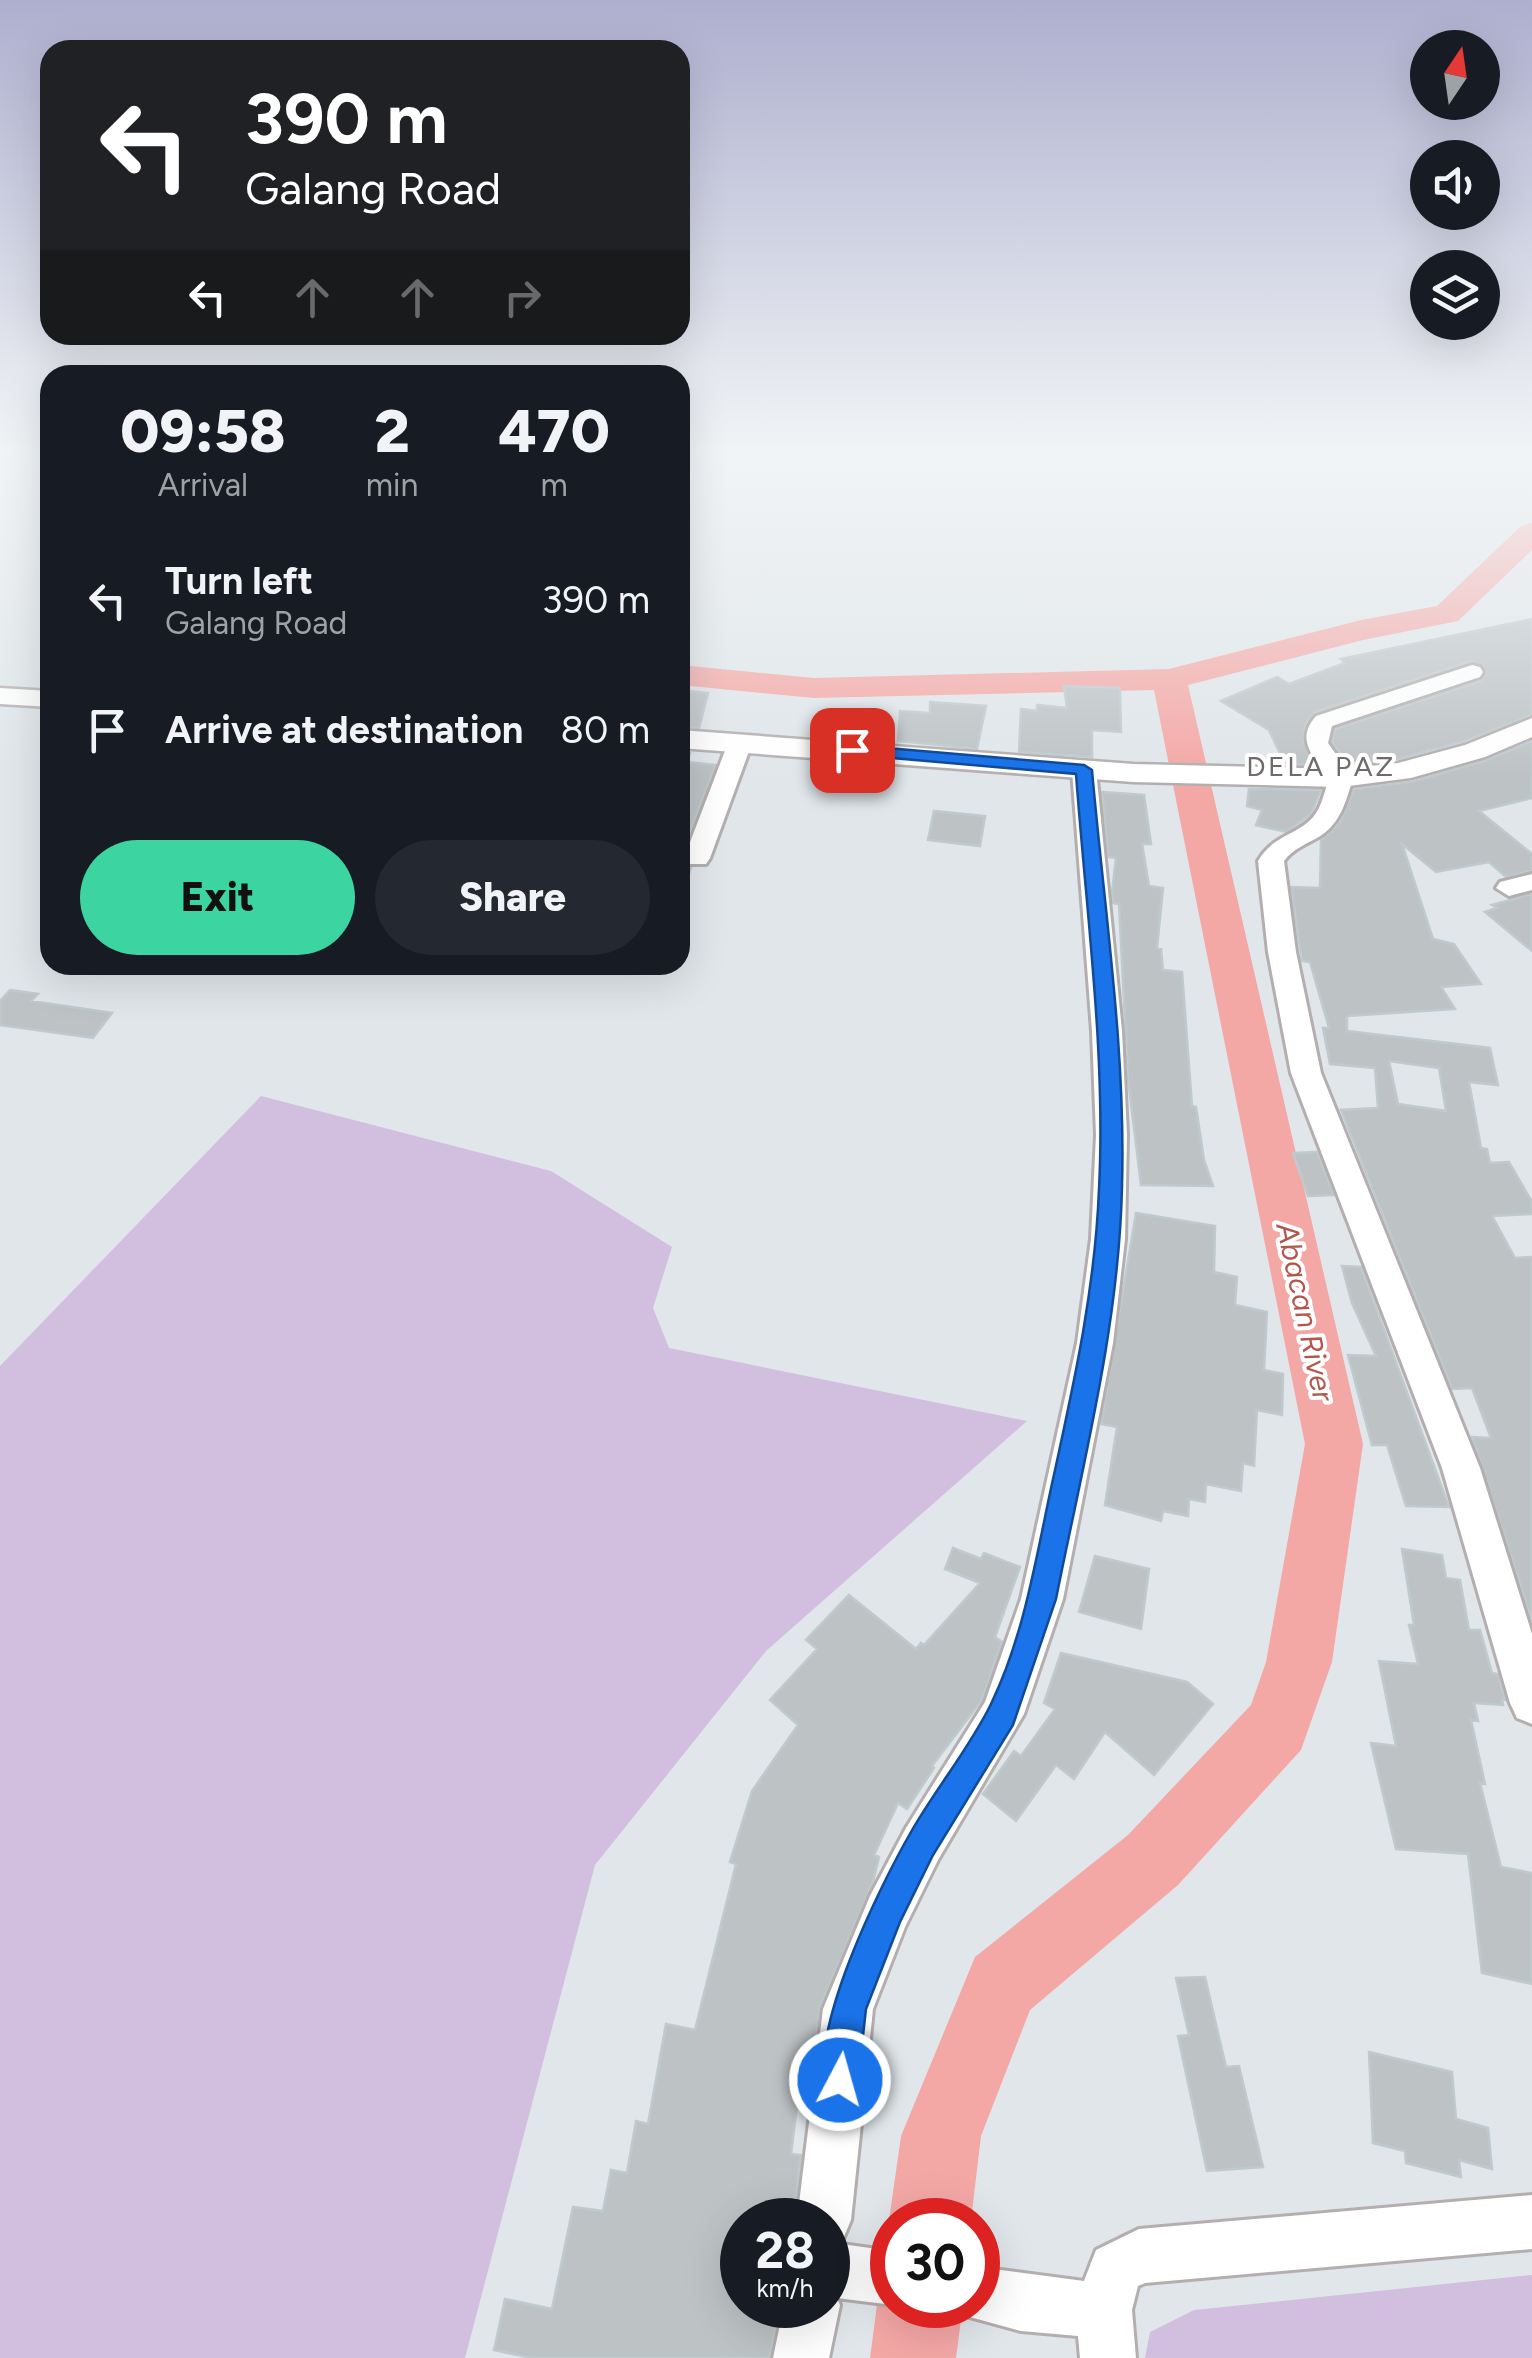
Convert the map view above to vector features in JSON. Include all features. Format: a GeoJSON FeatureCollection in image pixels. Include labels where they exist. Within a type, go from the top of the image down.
{"type":"FeatureCollection","features":[{"type":"Feature","properties":{"kind":"street"},"geometry":{"type":"LineString","coordinates":[[1341,778],[1316,743],[1324,721],[1472,672]]}},
{"type":"Feature","properties":{"kind":"street"},"geometry":{"type":"LineString","coordinates":[[0,696],[40,698]]}},
{"type":"Feature","properties":{"kind":"street"},"geometry":{"type":"LineString","coordinates":[[690,740],[1133,773],[1341,778],[1400,772],[1475,751],[1532,727]]}},
{"type":"Feature","properties":{"kind":"street"},"geometry":{"type":"LineString","coordinates":[[697,858],[740,743]]}},
{"type":"Feature","properties":{"kind":"street"},"geometry":{"type":"LineString","coordinates":[[827,2198],[848,2009],[896,1896],[922,1844],[1002,1714],[1028,1646],[1042,1599],[1102,1306],[1111,1187],[1110,1092],[1084,770]]}},
{"type":"Feature","properties":{"kind":"street"},"geometry":{"type":"LineString","coordinates":[[1341,778],[1329,814],[1318,827],[1277,848],[1270,861],[1282,952],[1306,1074],[1461,1468],[1532,1702]]}},
{"type":"Feature","properties":{"kind":"street"},"geometry":{"type":"LineString","coordinates":[[1000,2299],[1106,2334],[1115,2269],[1139,2256],[1532,2222]]}},
{"type":"Feature","properties":{"kind":"street"},"geometry":{"type":"LineString","coordinates":[[802,2358],[808,2328]]}},
{"type":"Feature","properties":{"kind":"shaded area"},"geometry":{"type":"Polygon","coordinates":[[[261,1096],[551,1171],[672,1247],[653,1308],[669,1348],[1027,1421],[766,1651],[595,1865],[465,2358],[0,2358],[0,1366],[261,1096]]]}},
{"type":"Feature","properties":{"kind":"shaded area"},"geometry":{"type":"Polygon","coordinates":[[[1532,2275],[1532,2358],[1145,2358],[1150,2332],[1194,2310],[1532,2275]]]}},
{"type":"Feature","properties":{"kind":"building"},"geometry":{"type":"Polygon","coordinates":[[[1532,619],[1532,715],[1464,741],[1397,759],[1348,764],[1332,742],[1335,729],[1481,681],[1486,674],[1483,665],[1471,661],[1315,712],[1306,723],[1303,740],[1314,765],[1285,764],[1269,730],[1221,701],[1277,677],[1289,684],[1345,663],[1341,659],[1532,619]]]}},
{"type":"Feature","properties":{"kind":"building"},"geometry":{"type":"Polygon","coordinates":[[[1064,686],[1120,688],[1121,732],[1092,730],[1092,757],[1019,752],[1021,709],[1037,711],[1037,705],[1067,708],[1064,686]]]}},
{"type":"Feature","properties":{"kind":"building"},"geometry":{"type":"Polygon","coordinates":[[[690,691],[708,693],[699,728],[690,727],[690,691]]]}},
{"type":"Feature","properties":{"kind":"building"},"geometry":{"type":"Polygon","coordinates":[[[930,702],[986,706],[977,749],[898,741],[900,711],[930,713],[930,702]]]}},
{"type":"Feature","properties":{"kind":"building"},"geometry":{"type":"Polygon","coordinates":[[[1532,741],[1532,798],[1479,811],[1532,854],[1532,871],[1506,877],[1489,862],[1436,872],[1402,844],[1433,939],[1454,944],[1481,984],[1441,987],[1455,1009],[1347,1016],[1347,1031],[1490,1048],[1498,1085],[1469,1082],[1481,1148],[1487,1149],[1490,1163],[1509,1162],[1532,1202],[1532,1214],[1492,1216],[1515,1258],[1532,1257],[1532,1621],[1472,1437],[1491,1438],[1472,1388],[1452,1389],[1341,1110],[1378,1108],[1375,1068],[1330,1064],[1323,1028],[1329,1028],[1310,962],[1302,961],[1291,887],[1320,888],[1321,840],[1340,822],[1354,789],[1412,782],[1486,760],[1532,741]],[[1389,1061],[1398,1104],[1446,1111],[1439,1068],[1389,1061]]]}},
{"type":"Feature","properties":{"kind":"building"},"geometry":{"type":"Polygon","coordinates":[[[690,762],[716,765],[690,831],[690,762]]]}},
{"type":"Feature","properties":{"kind":"building"},"geometry":{"type":"Polygon","coordinates":[[[1249,789],[1321,790],[1311,814],[1286,832],[1256,825],[1262,810],[1247,806],[1249,789]]]}},
{"type":"Feature","properties":{"kind":"building"},"geometry":{"type":"Polygon","coordinates":[[[1102,792],[1144,795],[1151,844],[1142,844],[1149,886],[1163,888],[1157,948],[1161,949],[1163,970],[1182,972],[1192,1106],[1196,1107],[1204,1160],[1213,1186],[1141,1185],[1128,1079],[1119,904],[1113,903],[1112,892],[1116,858],[1108,857],[1102,792]]]}},
{"type":"Feature","properties":{"kind":"building"},"geometry":{"type":"Polygon","coordinates":[[[934,811],[985,816],[980,846],[928,840],[934,811]]]}},
{"type":"Feature","properties":{"kind":"building"},"geometry":{"type":"Polygon","coordinates":[[[1532,894],[1532,951],[1485,912],[1497,908],[1492,905],[1532,894]]]}},
{"type":"Feature","properties":{"kind":"building"},"geometry":{"type":"Polygon","coordinates":[[[10,990],[38,994],[31,1001],[112,1013],[93,1038],[0,1025],[0,1001],[10,990]]]}},
{"type":"Feature","properties":{"kind":"building"},"geometry":{"type":"Polygon","coordinates":[[[1317,1152],[1334,1195],[1308,1196],[1293,1153],[1317,1152]]]}},
{"type":"Feature","properties":{"kind":"building"},"geometry":{"type":"Polygon","coordinates":[[[1136,1213],[1215,1226],[1214,1272],[1237,1277],[1235,1305],[1267,1312],[1264,1370],[1283,1374],[1282,1415],[1257,1410],[1254,1466],[1243,1463],[1241,1491],[1206,1484],[1205,1502],[1189,1499],[1188,1516],[1163,1511],[1161,1521],[1105,1505],[1117,1427],[1101,1424],[1136,1213]]]}},
{"type":"Feature","properties":{"kind":"building"},"geometry":{"type":"Polygon","coordinates":[[[1342,1266],[1361,1267],[1449,1507],[1406,1506],[1387,1445],[1372,1445],[1348,1355],[1376,1356],[1352,1303],[1342,1266]]]}},
{"type":"Feature","properties":{"kind":"building"},"geometry":{"type":"Polygon","coordinates":[[[953,1548],[981,1559],[984,1553],[1020,1567],[995,1637],[1002,1642],[982,1700],[932,1766],[907,1809],[898,1803],[874,1855],[879,1857],[873,1882],[820,2008],[807,2108],[797,2106],[791,2154],[801,2155],[796,2198],[720,2198],[720,2328],[776,2328],[770,2358],[532,2358],[494,2350],[505,2299],[552,2309],[573,2207],[603,2211],[611,2170],[627,2173],[636,2121],[648,2124],[666,2024],[695,2030],[736,1864],[730,1862],[752,1791],[798,1725],[770,1700],[817,1649],[806,1640],[849,1595],[916,1649],[921,1643],[924,1645],[980,1583],[945,1569],[953,1548]]]}},
{"type":"Feature","properties":{"kind":"building"},"geometry":{"type":"Polygon","coordinates":[[[1402,1549],[1442,1555],[1446,1578],[1460,1580],[1469,1630],[1480,1630],[1492,1673],[1498,1674],[1503,1705],[1474,1703],[1478,1721],[1471,1720],[1485,1784],[1480,1783],[1501,1867],[1532,1873],[1532,1984],[1482,1973],[1468,1854],[1396,1849],[1371,1743],[1396,1746],[1379,1661],[1418,1664],[1409,1625],[1414,1625],[1402,1549]]]}},
{"type":"Feature","properties":{"kind":"building"},"geometry":{"type":"Polygon","coordinates":[[[1095,1556],[1149,1569],[1141,1629],[1079,1612],[1095,1556]]]}},
{"type":"Feature","properties":{"kind":"building"},"geometry":{"type":"Polygon","coordinates":[[[1061,1653],[1187,1682],[1213,1704],[1154,1775],[1105,1732],[1074,1779],[1056,1765],[1016,1821],[983,1794],[1014,1751],[1021,1756],[1055,1709],[1044,1703],[1061,1653]]]}},
{"type":"Feature","properties":{"kind":"building"},"geometry":{"type":"Polygon","coordinates":[[[1205,1977],[1226,2067],[1239,2066],[1263,2167],[1207,2171],[1178,2036],[1189,2035],[1176,1978],[1205,1977]]]}},
{"type":"Feature","properties":{"kind":"building"},"geometry":{"type":"Polygon","coordinates":[[[1369,2052],[1452,2072],[1456,2119],[1488,2128],[1492,2169],[1459,2160],[1461,2177],[1406,2163],[1405,2151],[1373,2143],[1369,2052]]]}},
{"type":"Feature","properties":{"kind":"waterway","name":"Abacan River"},"geometry":{"type":"LineString","coordinates":[[1169,679],[1361,630],[1447,614],[1509,558]]}},
{"type":"Feature","properties":{"kind":"waterway"},"geometry":{"type":"LineString","coordinates":[[690,676],[814,688],[1169,679]]}},
{"type":"Feature","properties":{"kind":"waterway","name":"Abacan River"},"geometry":{"type":"LineString","coordinates":[[933,2198],[941,2136],[1002,1984],[1153,1860],[1277,1726],[1299,1662],[1334,1444],[1169,679]]}},
{"type":"Feature","properties":{"kind":"waterway","name":"Abacan River"},"geometry":{"type":"LineString","coordinates":[[913,2358],[917,2328]]}},
{"type":"Feature","properties":{"kind":"district","name":"DELA PAZ"},"geometry":{"type":"Point","coordinates":[1321,766]}},
{"type":"Feature","properties":{"kind":"route"},"geometry":{"type":"LineString","coordinates":[[840,2080],[848,2009],[887,1913],[922,1844],[1002,1714],[1028,1646],[1042,1599],[1102,1306],[1111,1187],[1110,1092],[1084,770],[852,750]]}}]}
